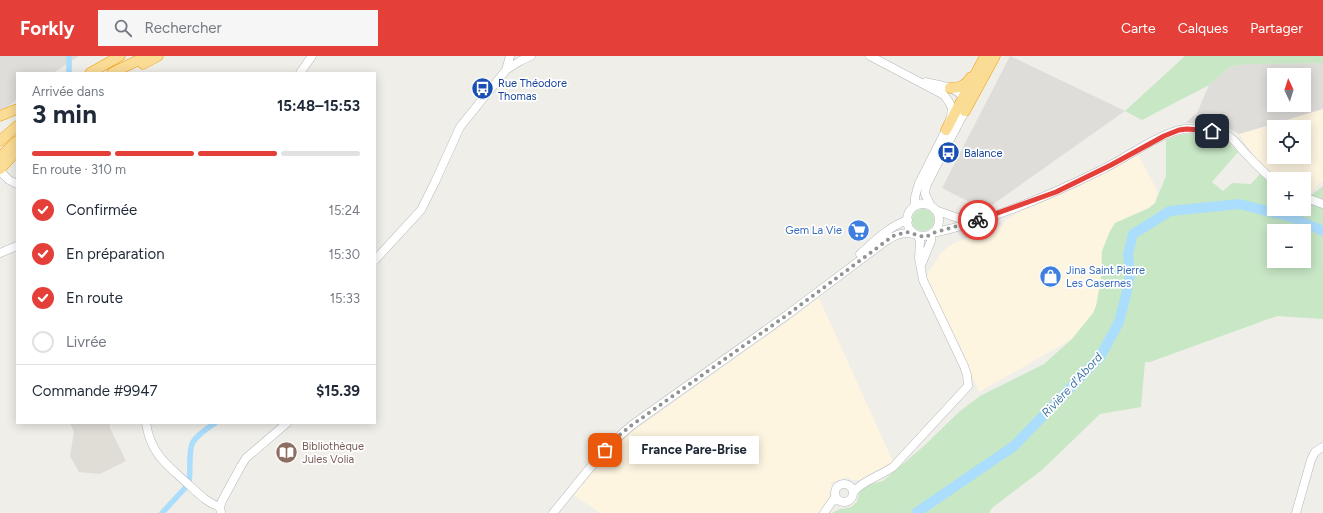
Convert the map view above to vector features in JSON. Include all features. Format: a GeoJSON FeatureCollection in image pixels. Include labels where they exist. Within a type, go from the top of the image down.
{"type":"FeatureCollection","features":[{"type":"Feature","properties":{"kind":"highway"},"geometry":{"type":"LineString","coordinates":[[114,72],[147,56]]}},
{"type":"Feature","properties":{"kind":"highway"},"geometry":{"type":"LineString","coordinates":[[127,72],[158,56]]}},
{"type":"Feature","properties":{"kind":"highway"},"geometry":{"type":"LineString","coordinates":[[965,111],[995,56]]}},
{"type":"Feature","properties":{"kind":"highway"},"geometry":{"type":"LineString","coordinates":[[87,72],[116,58]]}},
{"type":"Feature","properties":{"kind":"highway"},"geometry":{"type":"LineString","coordinates":[[92,72],[116,58]]}},
{"type":"Feature","properties":{"kind":"highway"},"geometry":{"type":"LineString","coordinates":[[947,92],[964,85],[969,81],[984,58]]}},
{"type":"Feature","properties":{"kind":"highway"},"geometry":{"type":"LineString","coordinates":[[946,130],[984,58]]}},
{"type":"Feature","properties":{"kind":"highway"},"geometry":{"type":"LineString","coordinates":[[0,116],[16,109]]}},
{"type":"Feature","properties":{"kind":"highway"},"geometry":{"type":"LineString","coordinates":[[0,141],[16,127]]}},
{"type":"Feature","properties":{"kind":"highway"},"geometry":{"type":"LineString","coordinates":[[0,157],[16,142]]}},
{"type":"Feature","properties":{"kind":"highway"},"geometry":{"type":"LineString","coordinates":[[0,170],[16,154]]}},
{"type":"Feature","properties":{"kind":"street"},"geometry":{"type":"LineString","coordinates":[[301,72],[312,56]]}},
{"type":"Feature","properties":{"kind":"street"},"geometry":{"type":"LineString","coordinates":[[506,70],[510,56]]}},
{"type":"Feature","properties":{"kind":"street"},"geometry":{"type":"LineString","coordinates":[[376,259],[421,210],[460,127],[506,70],[531,56]]}},
{"type":"Feature","properties":{"kind":"street"},"geometry":{"type":"LineString","coordinates":[[870,56],[947,92],[960,93],[963,98],[965,111],[926,186],[925,194],[937,213],[939,222],[937,229],[932,234],[931,241],[921,266]]}},
{"type":"Feature","properties":{"kind":"street"},"geometry":{"type":"LineString","coordinates":[[915,206],[915,197],[920,183],[946,130],[952,108],[947,92]]}},
{"type":"Feature","properties":{"kind":"street"},"geometry":{"type":"LineString","coordinates":[[553,513],[617,437],[893,236],[907,232],[923,237],[995,215],[1056,192],[1111,165],[1164,136],[1179,130],[1187,129],[1212,131],[1229,136],[1267,174]]}},
{"type":"Feature","properties":{"kind":"street"},"geometry":{"type":"LineString","coordinates":[[0,170],[9,180],[16,184]]}},
{"type":"Feature","properties":{"kind":"street"},"geometry":{"type":"LineString","coordinates":[[0,178],[6,184],[16,189]]}},
{"type":"Feature","properties":{"kind":"street"},"geometry":{"type":"LineString","coordinates":[[1311,200],[1323,204]]}},
{"type":"Feature","properties":{"kind":"street"},"geometry":{"type":"LineString","coordinates":[[851,489],[893,467],[968,386],[964,366],[926,286],[919,258],[920,240],[909,227],[909,213],[915,206],[924,204],[958,218],[995,215]]}},
{"type":"Feature","properties":{"kind":"street"},"geometry":{"type":"LineString","coordinates":[[811,296],[881,236],[897,224],[908,220]]}},
{"type":"Feature","properties":{"kind":"street"},"geometry":{"type":"LineString","coordinates":[[0,253],[16,246]]}},
{"type":"Feature","properties":{"kind":"street"},"geometry":{"type":"LineString","coordinates":[[146,424],[150,440],[164,463],[209,502],[221,510],[234,478],[246,458],[286,424]]}},
{"type":"Feature","properties":{"kind":"street"},"geometry":{"type":"LineString","coordinates":[[1296,513],[1311,460],[1315,452],[1323,447]]}},
{"type":"Feature","properties":{"kind":"street"},"geometry":{"type":"LineString","coordinates":[[547,513],[568,490],[577,483]]}},
{"type":"Feature","properties":{"kind":"street"},"geometry":{"type":"LineString","coordinates":[[838,499],[834,491],[838,485],[845,483],[851,489]]}},
{"type":"Feature","properties":{"kind":"street"},"geometry":{"type":"LineString","coordinates":[[838,499],[849,500],[851,489]]}},
{"type":"Feature","properties":{"kind":"street"},"geometry":{"type":"LineString","coordinates":[[825,512],[838,499]]}},
{"type":"Feature","properties":{"kind":"shaded area"},"geometry":{"type":"Polygon","coordinates":[[[0,56],[79,56],[55,72],[16,72],[16,100],[5,109],[0,111],[0,56]]]}},
{"type":"Feature","properties":{"kind":"shaded area"},"geometry":{"type":"Polygon","coordinates":[[[1010,56],[1125,111],[985,210],[942,188],[1010,56]]]}},
{"type":"Feature","properties":{"kind":"shaded area"},"geometry":{"type":"Polygon","coordinates":[[[1323,63],[1323,109],[1286,120],[1267,120],[1267,126],[1239,134],[1230,129],[1209,123],[1185,123],[1197,113],[1209,85],[1231,66],[1250,64],[1323,63]]]}},
{"type":"Feature","properties":{"kind":"shaded area"},"geometry":{"type":"Polygon","coordinates":[[[1323,109],[1323,182],[1319,183],[1311,193],[1311,172],[1269,172],[1257,161],[1239,134],[1267,126],[1267,164],[1311,164],[1311,120],[1286,120],[1323,109]]]}},
{"type":"Feature","properties":{"kind":"shaded area"},"geometry":{"type":"Polygon","coordinates":[[[1138,155],[1156,188],[1157,194],[1155,203],[1149,208],[1115,223],[1102,269],[1096,306],[1093,313],[1072,339],[979,392],[959,344],[928,282],[928,272],[938,259],[940,253],[954,243],[1002,226],[1006,220],[1019,212],[1069,191],[1138,155]]]}},
{"type":"Feature","properties":{"kind":"shaded area"},"geometry":{"type":"Polygon","coordinates":[[[819,298],[893,461],[892,462],[859,480],[851,480],[848,477],[831,483],[832,487],[829,494],[831,500],[818,513],[600,513],[574,495],[621,441],[819,298]]]}},
{"type":"Feature","properties":{"kind":"shaded area"},"geometry":{"type":"Polygon","coordinates":[[[70,424],[110,424],[110,428],[126,461],[100,474],[79,472],[70,456],[74,432],[70,424]]]}},
{"type":"Feature","properties":{"kind":"green space"},"geometry":{"type":"Polygon","coordinates":[[[1185,56],[1323,56],[1323,63],[1250,64],[1231,66],[1209,85],[1142,120],[1125,111],[1185,56]]]}},
{"type":"Feature","properties":{"kind":"green space"},"geometry":{"type":"Polygon","coordinates":[[[1193,133],[1223,138],[1238,152],[1212,182],[1223,191],[1232,183],[1251,184],[1260,174],[1267,180],[1267,216],[1311,216],[1311,195],[1323,186],[1323,319],[1277,316],[1150,362],[1145,362],[1141,407],[1100,414],[1042,470],[992,508],[989,513],[832,513],[840,509],[851,507],[857,502],[859,493],[867,485],[883,481],[925,445],[959,412],[980,396],[1044,364],[1072,339],[1093,313],[1096,306],[1101,281],[1102,251],[1110,231],[1115,223],[1149,208],[1155,203],[1166,176],[1166,140],[1179,135],[1193,133]]]}},
{"type":"Feature","properties":{"kind":"green space"},"geometry":{"type":"Polygon","coordinates":[[[923,209],[931,212],[934,220],[931,228],[923,231],[915,228],[912,220],[915,212],[923,209]]]}},
{"type":"Feature","properties":{"kind":"waterway"},"geometry":{"type":"LineString","coordinates":[[69,56],[69,72]]}},
{"type":"Feature","properties":{"kind":"waterway","name":"Rivière d'Abord"},"geometry":{"type":"LineString","coordinates":[[916,513],[1014,446],[1100,357],[1119,322],[1130,275],[1128,254],[1133,234],[1170,211],[1239,204],[1291,217],[1323,231]]}},
{"type":"Feature","properties":{"kind":"waterway"},"geometry":{"type":"LineString","coordinates":[[189,482],[191,446],[200,434],[214,424]]}},
{"type":"Feature","properties":{"kind":"waterway"},"geometry":{"type":"LineString","coordinates":[[162,513],[185,488]]}},
{"type":"Feature","properties":{"kind":"way so far"},"geometry":{"type":"LineString","coordinates":[[605,450],[617,437],[632,425],[787,315],[893,236],[907,232],[926,237],[933,233],[978,220]]}},
{"type":"Feature","properties":{"kind":"place","name":"Rue Théodore Thomas"},"geometry":{"type":"Point","coordinates":[483,89]}},
{"type":"Feature","properties":{"kind":"place","name":"Balance"},"geometry":{"type":"Point","coordinates":[949,153]}},
{"type":"Feature","properties":{"kind":"place","name":"Gem La Vie"},"geometry":{"type":"Point","coordinates":[858,230]}},
{"type":"Feature","properties":{"kind":"place","name":"Jina Saint Pierre Les Casernes"},"geometry":{"type":"Point","coordinates":[1050,276]}},
{"type":"Feature","properties":{"kind":"place","name":"France Pare-Brise"},"geometry":{"type":"Point","coordinates":[605,450]}},
{"type":"Feature","properties":{"kind":"place","name":"Bibliothèque Jules Volia"},"geometry":{"type":"Point","coordinates":[286,452]}},
{"type":"Feature","properties":{"kind":"route"},"geometry":{"type":"LineString","coordinates":[[978,220],[1056,192],[1111,165],[1164,136],[1179,130],[1203,129],[1212,131]]}}]}
